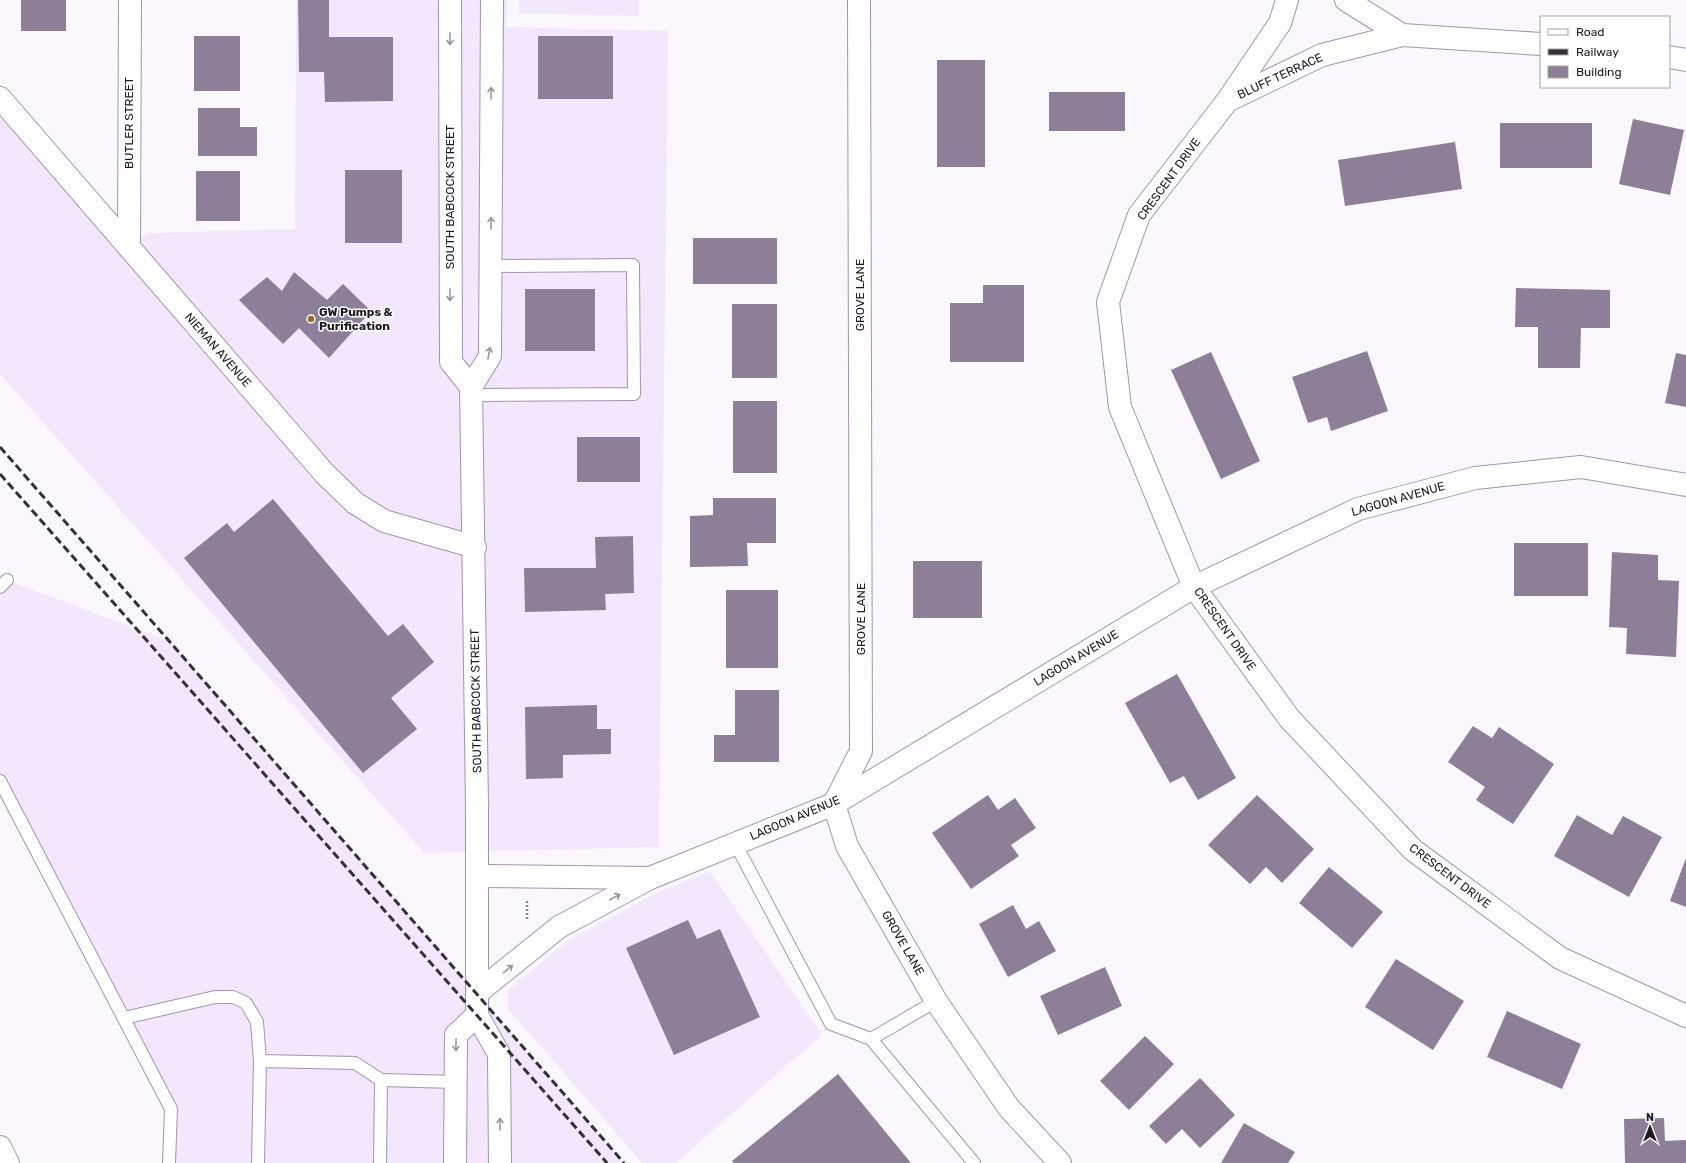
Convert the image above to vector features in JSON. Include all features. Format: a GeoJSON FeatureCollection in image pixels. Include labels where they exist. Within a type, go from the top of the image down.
{"type":"FeatureCollection","features":[{"type":"Feature","properties":{"kind":"street","name":"BUTLER STREET"},"geometry":{"type":"LineString","coordinates":[[129,246],[130,0]]}},
{"type":"Feature","properties":{"kind":"street","name":"SOUTH BABCOCK STREET"},"geometry":{"type":"LineString","coordinates":[[450,0],[451,362],[472,391],[478,876],[477,1015],[499,1054],[500,1163]]}},
{"type":"Feature","properties":{"kind":"street"},"geometry":{"type":"LineString","coordinates":[[472,391],[490,356],[492,0]]}},
{"type":"Feature","properties":{"kind":"street","name":"GROVE LANE"},"geometry":{"type":"LineString","coordinates":[[859,0],[861,751],[834,804],[847,846],[936,1001],[1009,1108],[1060,1163]]}},
{"type":"Feature","properties":{"kind":"street","name":"CRESCENT DRIVE"},"geometry":{"type":"LineString","coordinates":[[1287,0],[1280,23],[1228,100],[1140,215],[1108,302],[1120,407],[1194,587],[1289,718],[1413,850],[1560,958],[1686,1016]]}},
{"type":"Feature","properties":{"kind":"street","name":"BLUFF TERRACE"},"geometry":{"type":"LineString","coordinates":[[1346,0],[1402,35]]}},
{"type":"Feature","properties":{"kind":"street","name":"BLUFF TERRACE"},"geometry":{"type":"LineString","coordinates":[[1228,100],[1322,55],[1402,35],[1540,44]]}},
{"type":"Feature","properties":{"kind":"street"},"geometry":{"type":"LineString","coordinates":[[1670,57],[1686,60]]}},
{"type":"Feature","properties":{"kind":"street","name":"NIEMAN AVENUE"},"geometry":{"type":"LineString","coordinates":[[0,98],[324,474],[355,503],[384,521],[475,547]]}},
{"type":"Feature","properties":{"kind":"street","name":"LAGOON AVENUE"},"geometry":{"type":"LineString","coordinates":[[478,876],[650,878],[834,804],[1194,587],[1358,509],[1475,478],[1581,467],[1686,485]]}},
{"type":"Feature","properties":{"kind":"street"},"geometry":{"type":"LineString","coordinates":[[477,993],[559,927],[650,878]]}},
{"type":"Feature","properties":{"kind":"street"},"geometry":{"type":"LineString","coordinates":[[456,1163],[456,1035],[477,1015]]}},
{"type":"Feature","properties":{"kind":"street"},"geometry":{"type":"LineString","coordinates":[[0,1147],[8,1163]]}},
{"type":"Feature","properties":{"kind":"lane"},"geometry":{"type":"LineString","coordinates":[[472,391],[634,394],[633,265],[491,266]]}},
{"type":"Feature","properties":{"kind":"lane"},"geometry":{"type":"LineString","coordinates":[[0,781],[171,1109],[168,1163]]}},
{"type":"Feature","properties":{"kind":"lane"},"geometry":{"type":"LineString","coordinates":[[735,843],[831,1024],[871,1038],[974,1163]]}},
{"type":"Feature","properties":{"kind":"lane"},"geometry":{"type":"LineString","coordinates":[[124,1018],[215,996],[233,996],[246,1003],[257,1022],[260,1061],[258,1163]]}},
{"type":"Feature","properties":{"kind":"lane"},"geometry":{"type":"LineString","coordinates":[[871,1038],[936,1001]]}},
{"type":"Feature","properties":{"kind":"lane"},"geometry":{"type":"LineString","coordinates":[[260,1061],[355,1063],[381,1080],[456,1082]]}},
{"type":"Feature","properties":{"kind":"lane"},"geometry":{"type":"LineString","coordinates":[[380,1163],[381,1080]]}},
{"type":"Feature","properties":{"kind":"shaded area"},"geometry":{"type":"Polygon","coordinates":[[[296,0],[507,0],[506,27],[668,31],[659,847],[424,853],[0,374],[0,98],[129,246],[148,233],[295,229],[296,0]]]}},
{"type":"Feature","properties":{"kind":"shaded area"},"geometry":{"type":"Polygon","coordinates":[[[519,0],[639,0],[639,16],[519,13],[519,0]]]}},
{"type":"Feature","properties":{"kind":"shaded area"},"geometry":{"type":"Polygon","coordinates":[[[7,580],[171,642],[624,1163],[169,1163],[171,1109],[0,781],[0,587],[7,580]]]}},
{"type":"Feature","properties":{"kind":"shaded area"},"geometry":{"type":"Polygon","coordinates":[[[710,871],[822,1035],[676,1163],[642,1163],[508,1009],[508,990],[566,942],[656,893],[710,871]]]}},
{"type":"Feature","properties":{"kind":"building"},"geometry":{"type":"Polygon","coordinates":[[[21,0],[66,0],[66,31],[21,31],[21,0]]]}},
{"type":"Feature","properties":{"kind":"building"},"geometry":{"type":"Polygon","coordinates":[[[298,0],[329,0],[329,37],[393,37],[393,101],[325,102],[324,72],[299,72],[298,0]]]}},
{"type":"Feature","properties":{"kind":"building"},"geometry":{"type":"Polygon","coordinates":[[[194,36],[240,36],[240,91],[194,91],[194,36]]]}},
{"type":"Feature","properties":{"kind":"building"},"geometry":{"type":"Polygon","coordinates":[[[538,36],[613,36],[613,99],[538,99],[538,36]]]}},
{"type":"Feature","properties":{"kind":"building"},"geometry":{"type":"Polygon","coordinates":[[[937,60],[985,60],[985,167],[937,167],[937,60]]]}},
{"type":"Feature","properties":{"kind":"building"},"geometry":{"type":"Polygon","coordinates":[[[1049,92],[1125,92],[1125,131],[1049,131],[1049,92]]]}},
{"type":"Feature","properties":{"kind":"building"},"geometry":{"type":"Polygon","coordinates":[[[198,108],[240,108],[240,127],[257,127],[257,156],[198,156],[198,108]]]}},
{"type":"Feature","properties":{"kind":"building"},"geometry":{"type":"Polygon","coordinates":[[[1633,119],[1684,130],[1670,195],[1619,184],[1633,119]]]}},
{"type":"Feature","properties":{"kind":"building"},"geometry":{"type":"Polygon","coordinates":[[[1500,123],[1592,123],[1592,168],[1500,168],[1500,123]]]}},
{"type":"Feature","properties":{"kind":"building"},"geometry":{"type":"Polygon","coordinates":[[[1455,142],[1462,189],[1345,206],[1338,160],[1455,142]]]}},
{"type":"Feature","properties":{"kind":"building"},"geometry":{"type":"Polygon","coordinates":[[[345,170],[402,170],[402,243],[345,243],[345,170]]]}},
{"type":"Feature","properties":{"kind":"building"},"geometry":{"type":"Polygon","coordinates":[[[196,171],[240,171],[240,221],[196,221],[196,171]]]}},
{"type":"Feature","properties":{"kind":"building"},"geometry":{"type":"Polygon","coordinates":[[[693,238],[777,238],[777,284],[693,284],[693,238]]]}},
{"type":"Feature","properties":{"kind":"building","name":"GW Pumps & Purification"},"geometry":{"type":"Polygon","coordinates":[[[294,272],[327,300],[343,284],[371,311],[329,358],[299,328],[283,344],[239,300],[267,277],[282,291],[294,272]]]}},
{"type":"Feature","properties":{"kind":"building"},"geometry":{"type":"Polygon","coordinates":[[[983,285],[1024,285],[1024,362],[950,362],[950,303],[983,303],[983,285]]]}},
{"type":"Feature","properties":{"kind":"building"},"geometry":{"type":"Polygon","coordinates":[[[1516,288],[1610,290],[1610,328],[1581,328],[1580,368],[1538,368],[1538,327],[1515,327],[1516,288]]]}},
{"type":"Feature","properties":{"kind":"building"},"geometry":{"type":"Polygon","coordinates":[[[525,289],[595,289],[595,351],[525,351],[525,289]]]}},
{"type":"Feature","properties":{"kind":"building"},"geometry":{"type":"Polygon","coordinates":[[[732,304],[777,304],[777,378],[732,378],[732,304]]]}},
{"type":"Feature","properties":{"kind":"building"},"geometry":{"type":"Polygon","coordinates":[[[1367,351],[1388,411],[1331,431],[1327,417],[1308,423],[1292,377],[1367,351]]]}},
{"type":"Feature","properties":{"kind":"building"},"geometry":{"type":"Polygon","coordinates":[[[1211,352],[1260,461],[1221,479],[1171,370],[1211,352]]]}},
{"type":"Feature","properties":{"kind":"building"},"geometry":{"type":"Polygon","coordinates":[[[1676,353],[1686,355],[1686,407],[1665,403],[1676,353]]]}},
{"type":"Feature","properties":{"kind":"building"},"geometry":{"type":"Polygon","coordinates":[[[733,401],[777,401],[777,473],[733,473],[733,401]]]}},
{"type":"Feature","properties":{"kind":"building"},"geometry":{"type":"Polygon","coordinates":[[[577,437],[640,437],[640,482],[577,482],[577,437]]]}},
{"type":"Feature","properties":{"kind":"building"},"geometry":{"type":"Polygon","coordinates":[[[713,498],[776,498],[776,543],[747,543],[748,566],[690,567],[690,516],[713,515],[713,498]]]}},
{"type":"Feature","properties":{"kind":"building"},"geometry":{"type":"Polygon","coordinates":[[[273,499],[388,636],[403,624],[434,662],[391,698],[417,729],[363,773],[184,558],[227,523],[234,532],[273,499]]]}},
{"type":"Feature","properties":{"kind":"building"},"geometry":{"type":"Polygon","coordinates":[[[633,536],[634,593],[605,594],[606,610],[525,612],[524,568],[596,568],[595,537],[633,536]]]}},
{"type":"Feature","properties":{"kind":"building"},"geometry":{"type":"Polygon","coordinates":[[[1514,543],[1588,543],[1588,596],[1514,596],[1514,543]]]}},
{"type":"Feature","properties":{"kind":"building"},"geometry":{"type":"Polygon","coordinates":[[[1612,552],[1658,555],[1658,580],[1679,581],[1676,657],[1626,654],[1627,628],[1609,627],[1612,552]]]}},
{"type":"Feature","properties":{"kind":"building"},"geometry":{"type":"Polygon","coordinates":[[[913,561],[982,561],[982,618],[913,618],[913,561]]]}},
{"type":"Feature","properties":{"kind":"building"},"geometry":{"type":"Polygon","coordinates":[[[726,590],[778,590],[778,668],[726,668],[726,590]]]}},
{"type":"Feature","properties":{"kind":"building"},"geometry":{"type":"Polygon","coordinates":[[[1177,674],[1236,778],[1198,800],[1184,776],[1170,783],[1125,703],[1177,674]]]}},
{"type":"Feature","properties":{"kind":"building"},"geometry":{"type":"Polygon","coordinates":[[[735,690],[779,690],[779,762],[714,762],[714,735],[735,735],[735,690]]]}},
{"type":"Feature","properties":{"kind":"building"},"geometry":{"type":"Polygon","coordinates":[[[597,705],[597,729],[611,729],[611,754],[563,755],[563,778],[526,779],[525,707],[597,705]]]}},
{"type":"Feature","properties":{"kind":"building"},"geometry":{"type":"Polygon","coordinates":[[[1473,726],[1492,738],[1499,727],[1554,764],[1513,824],[1476,800],[1485,787],[1448,762],[1473,726]]]}},
{"type":"Feature","properties":{"kind":"building"},"geometry":{"type":"Polygon","coordinates":[[[988,795],[998,810],[1015,798],[1036,828],[1011,845],[1019,856],[971,889],[932,833],[988,795]]]}},
{"type":"Feature","properties":{"kind":"building"},"geometry":{"type":"Polygon","coordinates":[[[1257,795],[1314,849],[1282,883],[1266,867],[1250,884],[1208,845],[1257,795]]]}},
{"type":"Feature","properties":{"kind":"building"},"geometry":{"type":"Polygon","coordinates":[[[1577,815],[1612,835],[1623,816],[1662,837],[1629,897],[1554,856],[1577,815]]]}},
{"type":"Feature","properties":{"kind":"building"},"geometry":{"type":"Polygon","coordinates":[[[1686,858],[1686,907],[1670,901],[1686,858]]]}},
{"type":"Feature","properties":{"kind":"building"},"geometry":{"type":"Polygon","coordinates":[[[1329,867],[1383,912],[1352,948],[1299,903],[1329,867]]]}},
{"type":"Feature","properties":{"kind":"building"},"geometry":{"type":"Polygon","coordinates":[[[1013,905],[1026,929],[1039,921],[1056,951],[1008,977],[979,924],[1013,905]]]}},
{"type":"Feature","properties":{"kind":"building"},"geometry":{"type":"Polygon","coordinates":[[[688,920],[697,939],[720,929],[760,1017],[674,1055],[626,948],[688,920]]]}},
{"type":"Feature","properties":{"kind":"building"},"geometry":{"type":"Polygon","coordinates":[[[1396,959],[1464,1001],[1433,1050],[1365,1007],[1396,959]]]}},
{"type":"Feature","properties":{"kind":"building"},"geometry":{"type":"Polygon","coordinates":[[[1105,967],[1122,1006],[1058,1035],[1040,996],[1105,967]]]}},
{"type":"Feature","properties":{"kind":"building"},"geometry":{"type":"Polygon","coordinates":[[[1507,1011],[1581,1044],[1562,1089],[1487,1057],[1507,1011]]]}},
{"type":"Feature","properties":{"kind":"building"},"geometry":{"type":"Polygon","coordinates":[[[1145,1036],[1174,1064],[1129,1110],[1100,1081],[1145,1036]]]}},
{"type":"Feature","properties":{"kind":"building"},"geometry":{"type":"Polygon","coordinates":[[[838,1074],[911,1163],[734,1163],[732,1161],[838,1074]]]}},
{"type":"Feature","properties":{"kind":"building"},"geometry":{"type":"Polygon","coordinates":[[[1200,1078],[1235,1115],[1200,1148],[1182,1129],[1166,1144],[1149,1126],[1200,1078]]]}},
{"type":"Feature","properties":{"kind":"building"},"geometry":{"type":"Polygon","coordinates":[[[1664,1118],[1665,1141],[1686,1140],[1686,1163],[1625,1163],[1624,1119],[1664,1118]]]}},
{"type":"Feature","properties":{"kind":"building"},"geometry":{"type":"Polygon","coordinates":[[[1244,1123],[1295,1152],[1288,1163],[1221,1163],[1244,1123]]]}},
{"type":"Feature","properties":{"kind":"railway"},"geometry":{"type":"LineString","coordinates":[[0,447],[624,1163]]}},
{"type":"Feature","properties":{"kind":"railway"},"geometry":{"type":"LineString","coordinates":[[0,474],[607,1163]]}},
{"type":"Feature","properties":{"kind":"place","name":"GW Pumps & Purification"},"geometry":{"type":"Point","coordinates":[311,319]}}]}
